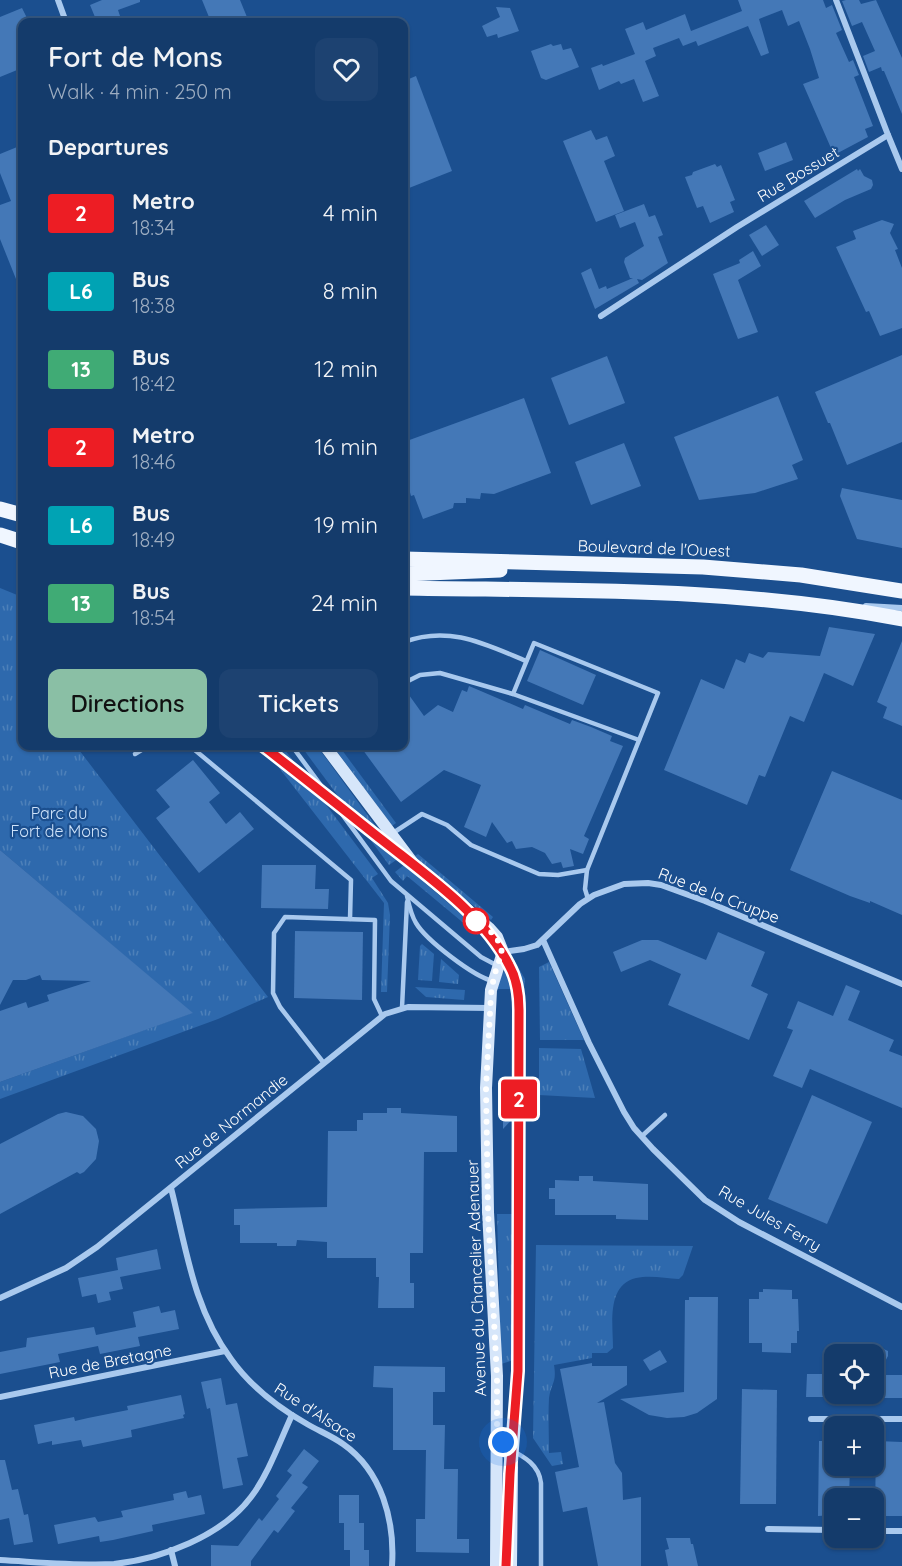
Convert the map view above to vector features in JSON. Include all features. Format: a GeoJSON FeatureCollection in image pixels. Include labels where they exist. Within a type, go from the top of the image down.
{"type":"FeatureCollection","features":[{"type":"Feature","properties":{"kind":"main road"},"geometry":{"type":"LineString","coordinates":[[0,508],[18,514]]}},
{"type":"Feature","properties":{"kind":"main road"},"geometry":{"type":"LineString","coordinates":[[0,529],[18,531]]}},
{"type":"Feature","properties":{"kind":"main road"},"geometry":{"type":"LineString","coordinates":[[0,535],[18,541]]}},
{"type":"Feature","properties":{"kind":"main road","name":"Boulevard de l'Ouest"},"geometry":{"type":"LineString","coordinates":[[408,559],[657,564],[741,569],[801,575],[902,591]]}},
{"type":"Feature","properties":{"kind":"main road"},"geometry":{"type":"LineString","coordinates":[[408,574],[461,573],[581,563]]}},
{"type":"Feature","properties":{"kind":"main road"},"geometry":{"type":"LineString","coordinates":[[408,588],[663,593],[802,603],[902,619]]}},
{"type":"Feature","properties":{"kind":"main road"},"geometry":{"type":"LineString","coordinates":[[328,750],[416,867],[489,928],[497,938],[502,952]]}},
{"type":"Feature","properties":{"kind":"main road","name":"Avenue du Chancelier Adenauer"},"geometry":{"type":"LineString","coordinates":[[496,1566],[497,1370],[488,1212],[486,1107],[490,1008],[493,981],[502,952]]}},
{"type":"Feature","properties":{"kind":"main road","name":"Avenue du Chancelier Adenauer"},"geometry":{"type":"LineString","coordinates":[[497,1424],[512,1468],[511,1566]]}},
{"type":"Feature","properties":{"kind":"street"},"geometry":{"type":"LineString","coordinates":[[58,0],[65,18]]}},
{"type":"Feature","properties":{"kind":"street"},"geometry":{"type":"LineString","coordinates":[[836,0],[902,169]]}},
{"type":"Feature","properties":{"kind":"street","name":"Rue Bossuet"},"geometry":{"type":"LineString","coordinates":[[602,316],[737,227],[888,135]]}},
{"type":"Feature","properties":{"kind":"street"},"geometry":{"type":"LineString","coordinates":[[802,603],[902,608]]}},
{"type":"Feature","properties":{"kind":"street","name":"Rue de la Cruppe"},"geometry":{"type":"LineString","coordinates":[[502,952],[531,948],[588,899],[604,890],[641,882],[661,885],[731,912],[902,984]]}},
{"type":"Feature","properties":{"kind":"street","name":"Rue Jules Ferry"},"geometry":{"type":"LineString","coordinates":[[543,940],[624,1112],[642,1136],[696,1192],[757,1233],[902,1306]]}},
{"type":"Feature","properties":{"kind":"street","name":"Rue de Normandie"},"geometry":{"type":"LineString","coordinates":[[0,1298],[49,1276],[83,1257],[381,1016],[402,1008],[490,1008]]}},
{"type":"Feature","properties":{"kind":"street","name":"Rue d'Alsace"},"geometry":{"type":"LineString","coordinates":[[171,1188],[195,1291],[206,1318],[225,1351],[259,1391],[291,1415],[344,1445],[370,1471],[379,1488],[389,1520],[393,1544],[392,1566]]}},
{"type":"Feature","properties":{"kind":"street","name":"Rue de Bretagne"},"geometry":{"type":"LineString","coordinates":[[0,1397],[225,1351]]}},
{"type":"Feature","properties":{"kind":"street"},"geometry":{"type":"LineString","coordinates":[[0,1560],[115,1564],[171,1550],[214,1531],[245,1504],[256,1489],[291,1415]]}},
{"type":"Feature","properties":{"kind":"street"},"geometry":{"type":"LineString","coordinates":[[811,1419],[902,1419]]}},
{"type":"Feature","properties":{"kind":"street"},"geometry":{"type":"LineString","coordinates":[[768,1529],[824,1530]]}},
{"type":"Feature","properties":{"kind":"street"},"geometry":{"type":"LineString","coordinates":[[884,1531],[902,1531]]}},
{"type":"Feature","properties":{"kind":"street"},"geometry":{"type":"LineString","coordinates":[[171,1550],[175,1566]]}},
{"type":"Feature","properties":{"kind":"lane"},"geometry":{"type":"LineString","coordinates":[[408,641],[431,635],[451,636],[479,642],[526,661]]}},
{"type":"Feature","properties":{"kind":"lane"},"geometry":{"type":"LineString","coordinates":[[513,694],[534,643],[658,693],[587,870],[585,889],[588,899]]}},
{"type":"Feature","properties":{"kind":"lane"},"geometry":{"type":"LineString","coordinates":[[408,681],[420,675],[440,673],[513,694],[639,740]]}},
{"type":"Feature","properties":{"kind":"lane"},"geometry":{"type":"LineString","coordinates":[[135,754],[142,750]]}},
{"type":"Feature","properties":{"kind":"lane"},"geometry":{"type":"LineString","coordinates":[[195,750],[351,880],[350,919]]}},
{"type":"Feature","properties":{"kind":"lane"},"geometry":{"type":"LineString","coordinates":[[295,750],[385,874],[407,896],[485,961],[498,966]]}},
{"type":"Feature","properties":{"kind":"lane"},"geometry":{"type":"LineString","coordinates":[[391,834],[422,814],[447,825],[471,845],[539,874],[558,875],[587,870]]}},
{"type":"Feature","properties":{"kind":"lane"},"geometry":{"type":"LineString","coordinates":[[407,896],[416,923],[423,931],[464,968],[475,975],[493,981]]}},
{"type":"Feature","properties":{"kind":"lane"},"geometry":{"type":"LineString","coordinates":[[402,1008],[407,896]]}},
{"type":"Feature","properties":{"kind":"lane"},"geometry":{"type":"LineString","coordinates":[[323,1062],[280,1007],[273,993],[274,933],[285,917],[375,920],[374,999],[381,1016]]}},
{"type":"Feature","properties":{"kind":"lane"},"geometry":{"type":"LineString","coordinates":[[642,1136],[665,1115]]}},
{"type":"Feature","properties":{"kind":"lane"},"geometry":{"type":"LineString","coordinates":[[506,1448],[530,1461],[540,1474],[540,1566]]}},
{"type":"Feature","properties":{"kind":"green space","name":"Parc du Fort de Mons"},"geometry":{"type":"Polygon","coordinates":[[[0,588],[18,595],[18,750],[79,750],[268,997],[218,1019],[0,1099],[0,1082],[192,1013],[0,850],[0,588]]]}},
{"type":"Feature","properties":{"kind":"green space"},"geometry":{"type":"Polygon","coordinates":[[[265,750],[285,750],[378,874],[372,878],[388,903],[390,915],[387,992],[381,992],[384,903],[265,750]]]}},
{"type":"Feature","properties":{"kind":"green space"},"geometry":{"type":"Polygon","coordinates":[[[304,750],[320,750],[399,858],[389,865],[304,750]]]}},
{"type":"Feature","properties":{"kind":"green space"},"geometry":{"type":"Polygon","coordinates":[[[336,750],[342,750],[396,823],[392,826],[336,750]]]}},
{"type":"Feature","properties":{"kind":"green space"},"geometry":{"type":"Polygon","coordinates":[[[418,854],[493,917],[491,920],[421,863],[415,856],[418,854]]]}},
{"type":"Feature","properties":{"kind":"green space"},"geometry":{"type":"Polygon","coordinates":[[[404,865],[481,931],[478,935],[407,876],[403,881],[395,872],[404,865]]]}},
{"type":"Feature","properties":{"kind":"green space"},"geometry":{"type":"Polygon","coordinates":[[[422,944],[434,954],[432,981],[418,980],[422,944]]]}},
{"type":"Feature","properties":{"kind":"green space"},"geometry":{"type":"Polygon","coordinates":[[[441,959],[459,975],[458,984],[439,982],[441,959]]]}},
{"type":"Feature","properties":{"kind":"green space"},"geometry":{"type":"Polygon","coordinates":[[[514,960],[525,979],[524,989],[497,989],[502,974],[514,960]]]}},
{"type":"Feature","properties":{"kind":"green space"},"geometry":{"type":"Polygon","coordinates":[[[549,962],[584,1040],[540,1040],[539,967],[549,962]]]}},
{"type":"Feature","properties":{"kind":"green space"},"geometry":{"type":"Polygon","coordinates":[[[415,987],[465,990],[464,1000],[426,997],[415,987]]]}},
{"type":"Feature","properties":{"kind":"green space"},"geometry":{"type":"Polygon","coordinates":[[[539,1048],[581,1049],[595,1098],[539,1095],[539,1048]]]}},
{"type":"Feature","properties":{"kind":"green space"},"geometry":{"type":"Polygon","coordinates":[[[497,1214],[525,1214],[523,1357],[501,1364],[497,1214]]]}},
{"type":"Feature","properties":{"kind":"green space"},"geometry":{"type":"Polygon","coordinates":[[[536,1245],[693,1246],[683,1275],[679,1279],[641,1277],[626,1282],[620,1289],[613,1307],[613,1348],[607,1353],[592,1353],[592,1358],[554,1365],[554,1379],[549,1398],[549,1453],[561,1452],[563,1464],[552,1466],[533,1438],[536,1245]]]}},
{"type":"Feature","properties":{"kind":"building"},"geometry":{"type":"Polygon","coordinates":[[[102,0],[140,0],[140,2],[118,10],[121,18],[95,18],[90,5],[102,0]]]}},
{"type":"Feature","properties":{"kind":"building"},"geometry":{"type":"Polygon","coordinates":[[[202,0],[240,0],[247,18],[209,18],[202,0]]]}},
{"type":"Feature","properties":{"kind":"building"},"geometry":{"type":"Polygon","coordinates":[[[738,0],[823,0],[826,8],[832,5],[842,30],[836,33],[849,62],[853,60],[859,75],[854,77],[873,126],[865,129],[868,137],[834,155],[803,84],[819,78],[810,49],[799,21],[788,26],[782,10],[759,19],[769,53],[761,56],[748,26],[698,46],[696,41],[683,46],[679,38],[653,48],[656,56],[645,61],[659,96],[643,102],[634,79],[621,84],[619,81],[599,90],[591,68],[635,54],[625,29],[643,22],[646,30],[685,14],[691,31],[742,11],[738,0]]]}},
{"type":"Feature","properties":{"kind":"building"},"geometry":{"type":"Polygon","coordinates":[[[859,0],[861,4],[876,0],[902,58],[902,114],[881,67],[869,72],[863,56],[875,51],[862,22],[852,26],[842,1],[859,0]]]}},
{"type":"Feature","properties":{"kind":"building"},"geometry":{"type":"Polygon","coordinates":[[[496,7],[510,8],[519,31],[498,38],[497,34],[487,37],[482,26],[500,17],[496,7]]]}},
{"type":"Feature","properties":{"kind":"building"},"geometry":{"type":"Polygon","coordinates":[[[22,8],[27,18],[18,18],[18,70],[0,77],[0,17],[22,8]]]}},
{"type":"Feature","properties":{"kind":"building"},"geometry":{"type":"Polygon","coordinates":[[[551,44],[553,46],[561,44],[563,50],[571,48],[579,67],[546,80],[541,78],[531,51],[551,44]]]}},
{"type":"Feature","properties":{"kind":"building"},"geometry":{"type":"Polygon","coordinates":[[[416,76],[452,171],[408,188],[408,79],[416,76]]]}},
{"type":"Feature","properties":{"kind":"building"},"geometry":{"type":"Polygon","coordinates":[[[591,130],[596,140],[607,136],[615,156],[604,161],[624,211],[596,222],[563,141],[591,130]]]}},
{"type":"Feature","properties":{"kind":"building"},"geometry":{"type":"Polygon","coordinates":[[[786,142],[793,160],[765,171],[758,153],[786,142]]]}},
{"type":"Feature","properties":{"kind":"building"},"geometry":{"type":"Polygon","coordinates":[[[18,147],[18,284],[0,239],[0,205],[11,201],[0,173],[0,154],[18,147]]]}},
{"type":"Feature","properties":{"kind":"building"},"geometry":{"type":"Polygon","coordinates":[[[715,164],[717,167],[721,165],[735,200],[730,202],[734,212],[710,223],[703,206],[697,208],[685,177],[715,164]]]}},
{"type":"Feature","properties":{"kind":"building"},"geometry":{"type":"Polygon","coordinates":[[[857,169],[872,180],[871,189],[845,200],[815,218],[804,201],[857,169]]]}},
{"type":"Feature","properties":{"kind":"building"},"geometry":{"type":"Polygon","coordinates":[[[644,204],[649,217],[655,215],[663,235],[658,237],[668,263],[642,280],[637,279],[639,283],[595,309],[581,273],[591,268],[599,289],[606,286],[607,289],[633,278],[630,278],[624,262],[625,258],[644,246],[635,222],[620,228],[615,215],[644,204]]]}},
{"type":"Feature","properties":{"kind":"building"},"geometry":{"type":"Polygon","coordinates":[[[882,220],[894,224],[890,233],[898,249],[895,250],[902,268],[902,328],[880,336],[869,311],[866,312],[836,247],[856,239],[853,231],[882,220]]]}},
{"type":"Feature","properties":{"kind":"building"},"geometry":{"type":"Polygon","coordinates":[[[766,225],[779,245],[762,256],[749,235],[766,225]]]}},
{"type":"Feature","properties":{"kind":"building"},"geometry":{"type":"Polygon","coordinates":[[[753,251],[761,266],[738,280],[758,332],[738,339],[713,274],[740,263],[739,260],[753,251]]]}},
{"type":"Feature","properties":{"kind":"building"},"geometry":{"type":"Polygon","coordinates":[[[902,355],[902,442],[847,465],[815,392],[902,355]]]}},
{"type":"Feature","properties":{"kind":"building"},"geometry":{"type":"Polygon","coordinates":[[[607,356],[625,403],[569,425],[551,378],[607,356]]]}},
{"type":"Feature","properties":{"kind":"building"},"geometry":{"type":"Polygon","coordinates":[[[778,396],[803,460],[792,465],[798,479],[755,493],[699,500],[674,437],[778,396]]]}},
{"type":"Feature","properties":{"kind":"building"},"geometry":{"type":"Polygon","coordinates":[[[524,398],[551,473],[494,494],[481,493],[480,499],[466,498],[466,503],[454,503],[453,508],[423,519],[408,485],[408,441],[524,398]]]}},
{"type":"Feature","properties":{"kind":"building"},"geometry":{"type":"Polygon","coordinates":[[[624,443],[641,486],[591,505],[575,462],[624,443]]]}},
{"type":"Feature","properties":{"kind":"building"},"geometry":{"type":"Polygon","coordinates":[[[842,488],[902,500],[902,548],[857,539],[840,496],[842,488]]]}},
{"type":"Feature","properties":{"kind":"building"},"geometry":{"type":"Polygon","coordinates":[[[829,627],[875,634],[853,686],[824,673],[804,722],[790,716],[765,777],[759,775],[747,805],[664,770],[701,679],[724,689],[736,659],[745,663],[749,653],[763,658],[768,652],[820,656],[829,627]]]}},
{"type":"Feature","properties":{"kind":"building"},"geometry":{"type":"Polygon","coordinates":[[[902,641],[902,726],[883,718],[887,707],[877,702],[902,641]]]}},
{"type":"Feature","properties":{"kind":"building"},"geometry":{"type":"Polygon","coordinates":[[[540,650],[596,675],[583,705],[527,681],[540,650]]]}},
{"type":"Feature","properties":{"kind":"building"},"geometry":{"type":"Polygon","coordinates":[[[469,686],[523,709],[525,705],[570,724],[572,720],[612,736],[610,741],[623,746],[584,836],[589,839],[583,854],[570,849],[574,866],[563,868],[561,862],[552,864],[545,853],[532,847],[516,849],[512,841],[507,843],[492,822],[486,837],[464,827],[481,785],[444,770],[401,802],[363,750],[408,750],[408,694],[424,716],[438,705],[453,712],[462,690],[467,692],[469,686]]]}},
{"type":"Feature","properties":{"kind":"building"},"geometry":{"type":"Polygon","coordinates":[[[193,760],[220,793],[209,802],[226,824],[240,812],[254,829],[199,873],[156,818],[170,807],[156,790],[193,760]]]}},
{"type":"Feature","properties":{"kind":"building"},"geometry":{"type":"Polygon","coordinates":[[[832,771],[902,800],[902,915],[790,870],[832,771]]]}},
{"type":"Feature","properties":{"kind":"building"},"geometry":{"type":"Polygon","coordinates":[[[0,850],[193,1013],[0,1082],[0,1011],[26,1002],[28,1008],[49,1001],[47,995],[91,981],[42,980],[40,975],[26,980],[13,980],[0,1005],[0,850]]]}},
{"type":"Feature","properties":{"kind":"building"},"geometry":{"type":"Polygon","coordinates":[[[262,865],[316,865],[315,889],[329,889],[328,909],[261,908],[262,865]]]}},
{"type":"Feature","properties":{"kind":"building"},"geometry":{"type":"Polygon","coordinates":[[[295,931],[363,932],[362,1000],[294,998],[295,931]]]}},
{"type":"Feature","properties":{"kind":"building"},"geometry":{"type":"Polygon","coordinates":[[[718,932],[765,952],[751,986],[768,994],[749,1040],[668,1005],[681,974],[650,960],[621,972],[613,952],[642,940],[658,940],[706,960],[718,932]]]}},
{"type":"Feature","properties":{"kind":"building"},"geometry":{"type":"Polygon","coordinates":[[[846,985],[860,991],[848,1020],[894,1040],[889,1051],[902,1056],[902,1108],[810,1069],[802,1088],[773,1076],[793,1030],[787,1028],[798,1001],[833,1016],[846,985]]]}},
{"type":"Feature","properties":{"kind":"building"},"geometry":{"type":"Polygon","coordinates":[[[502,1081],[515,1081],[515,1098],[518,1102],[518,1113],[503,1129],[503,1117],[498,1113],[498,1102],[502,1099],[502,1081]]]}},
{"type":"Feature","properties":{"kind":"building"},"geometry":{"type":"Polygon","coordinates":[[[812,1095],[872,1122],[827,1224],[768,1199],[812,1095]]]}},
{"type":"Feature","properties":{"kind":"building"},"geometry":{"type":"Polygon","coordinates":[[[387,1108],[401,1108],[401,1113],[457,1116],[457,1152],[424,1152],[423,1253],[410,1253],[410,1283],[414,1283],[414,1308],[378,1308],[379,1277],[376,1277],[376,1258],[327,1258],[327,1242],[297,1240],[296,1246],[277,1246],[277,1243],[240,1243],[240,1225],[234,1225],[234,1209],[327,1207],[328,1131],[357,1131],[357,1120],[363,1120],[363,1113],[387,1113],[387,1108]]]}},
{"type":"Feature","properties":{"kind":"building"},"geometry":{"type":"Polygon","coordinates":[[[66,1112],[83,1116],[96,1129],[99,1141],[96,1159],[84,1172],[80,1174],[77,1172],[0,1214],[0,1144],[66,1112]]]}},
{"type":"Feature","properties":{"kind":"building"},"geometry":{"type":"Polygon","coordinates":[[[579,1176],[593,1176],[593,1181],[648,1184],[648,1220],[616,1219],[616,1215],[555,1215],[555,1199],[549,1199],[549,1188],[555,1188],[555,1180],[579,1181],[579,1176]]]}},
{"type":"Feature","properties":{"kind":"building"},"geometry":{"type":"Polygon","coordinates":[[[157,1249],[161,1269],[120,1277],[123,1289],[109,1292],[111,1300],[98,1303],[96,1294],[82,1297],[78,1278],[118,1270],[116,1258],[157,1249]]]}},
{"type":"Feature","properties":{"kind":"building"},"geometry":{"type":"Polygon","coordinates":[[[763,1289],[792,1290],[792,1299],[798,1299],[799,1331],[797,1331],[797,1343],[791,1343],[791,1353],[762,1352],[762,1343],[749,1343],[749,1299],[759,1299],[759,1292],[763,1292],[763,1289]]]}},
{"type":"Feature","properties":{"kind":"building"},"geometry":{"type":"Polygon","coordinates":[[[689,1297],[718,1297],[717,1399],[697,1413],[684,1417],[667,1418],[649,1415],[620,1399],[684,1392],[685,1300],[689,1300],[689,1297]]]}},
{"type":"Feature","properties":{"kind":"building"},"geometry":{"type":"Polygon","coordinates":[[[159,1306],[161,1313],[175,1310],[179,1329],[138,1337],[140,1346],[100,1354],[98,1346],[58,1354],[60,1362],[0,1374],[0,1352],[26,1347],[27,1338],[94,1327],[96,1335],[136,1327],[133,1312],[159,1306]]]}},
{"type":"Feature","properties":{"kind":"building"},"geometry":{"type":"Polygon","coordinates":[[[884,1349],[888,1351],[884,1363],[884,1349]]]}},
{"type":"Feature","properties":{"kind":"building"},"geometry":{"type":"Polygon","coordinates":[[[660,1350],[667,1362],[650,1371],[643,1360],[660,1350]]]}},
{"type":"Feature","properties":{"kind":"building"},"geometry":{"type":"Polygon","coordinates":[[[592,1363],[592,1366],[627,1366],[627,1385],[597,1403],[604,1402],[615,1463],[622,1473],[623,1500],[641,1497],[641,1566],[598,1566],[587,1507],[563,1512],[555,1472],[579,1467],[560,1369],[592,1363]]]}},
{"type":"Feature","properties":{"kind":"building"},"geometry":{"type":"Polygon","coordinates":[[[374,1366],[445,1367],[445,1392],[433,1392],[433,1425],[445,1425],[444,1469],[458,1469],[457,1539],[469,1539],[469,1553],[416,1552],[416,1519],[425,1519],[426,1450],[393,1450],[393,1388],[373,1387],[374,1366]]]}},
{"type":"Feature","properties":{"kind":"building"},"geometry":{"type":"Polygon","coordinates":[[[807,1374],[824,1374],[824,1397],[806,1397],[807,1374]]]}},
{"type":"Feature","properties":{"kind":"building"},"geometry":{"type":"Polygon","coordinates":[[[884,1375],[902,1375],[902,1398],[884,1398],[884,1375]]]}},
{"type":"Feature","properties":{"kind":"building"},"geometry":{"type":"Polygon","coordinates":[[[221,1378],[226,1405],[237,1403],[248,1456],[237,1458],[243,1485],[223,1489],[210,1408],[207,1409],[201,1382],[221,1378]]]}},
{"type":"Feature","properties":{"kind":"building"},"geometry":{"type":"Polygon","coordinates":[[[742,1389],[777,1390],[776,1504],[740,1504],[742,1389]]]}},
{"type":"Feature","properties":{"kind":"building"},"geometry":{"type":"Polygon","coordinates":[[[181,1395],[184,1418],[131,1430],[132,1437],[83,1447],[81,1440],[52,1445],[52,1441],[38,1444],[34,1425],[74,1417],[75,1421],[128,1410],[127,1406],[181,1395]]]}},
{"type":"Feature","properties":{"kind":"building"},"geometry":{"type":"Polygon","coordinates":[[[819,1441],[824,1441],[824,1476],[850,1476],[849,1488],[824,1488],[824,1516],[818,1516],[819,1441]]]}},
{"type":"Feature","properties":{"kind":"building"},"geometry":{"type":"Polygon","coordinates":[[[884,1441],[902,1442],[902,1516],[884,1516],[884,1488],[875,1488],[876,1476],[884,1476],[884,1441]]]}},
{"type":"Feature","properties":{"kind":"building"},"geometry":{"type":"Polygon","coordinates":[[[304,1449],[319,1461],[302,1483],[308,1487],[291,1508],[295,1511],[278,1533],[274,1530],[251,1561],[251,1566],[211,1566],[211,1545],[238,1546],[259,1518],[262,1521],[279,1499],[276,1496],[292,1475],[287,1471],[304,1449]]]}},
{"type":"Feature","properties":{"kind":"building"},"geometry":{"type":"Polygon","coordinates":[[[0,1460],[5,1460],[12,1490],[18,1489],[24,1515],[28,1514],[33,1542],[14,1545],[9,1518],[0,1520],[0,1460]]]}},
{"type":"Feature","properties":{"kind":"building"},"geometry":{"type":"Polygon","coordinates":[[[186,1491],[188,1498],[201,1495],[205,1514],[152,1525],[153,1531],[113,1540],[100,1542],[99,1536],[58,1544],[54,1525],[95,1517],[98,1522],[123,1517],[121,1511],[174,1500],[173,1494],[186,1491]]]}},
{"type":"Feature","properties":{"kind":"building"},"geometry":{"type":"Polygon","coordinates":[[[339,1495],[359,1495],[359,1523],[364,1523],[364,1550],[369,1550],[369,1566],[350,1566],[350,1550],[344,1550],[344,1523],[339,1523],[339,1495]]]}},
{"type":"Feature","properties":{"kind":"building"},"geometry":{"type":"Polygon","coordinates":[[[666,1538],[690,1538],[698,1566],[668,1566],[665,1550],[669,1549],[666,1538]]]}},
{"type":"Feature","properties":{"kind":"metro line","name":"2"},"geometry":{"type":"LineString","coordinates":[[268,750],[461,906],[497,945],[510,966],[518,987],[518,1371],[506,1566]]}},
{"type":"Feature","properties":{"kind":"route"},"geometry":{"type":"LineString","coordinates":[[476,921],[478,919],[493,932],[502,952],[491,994],[486,1107],[497,1424],[503,1442]]}}]}
